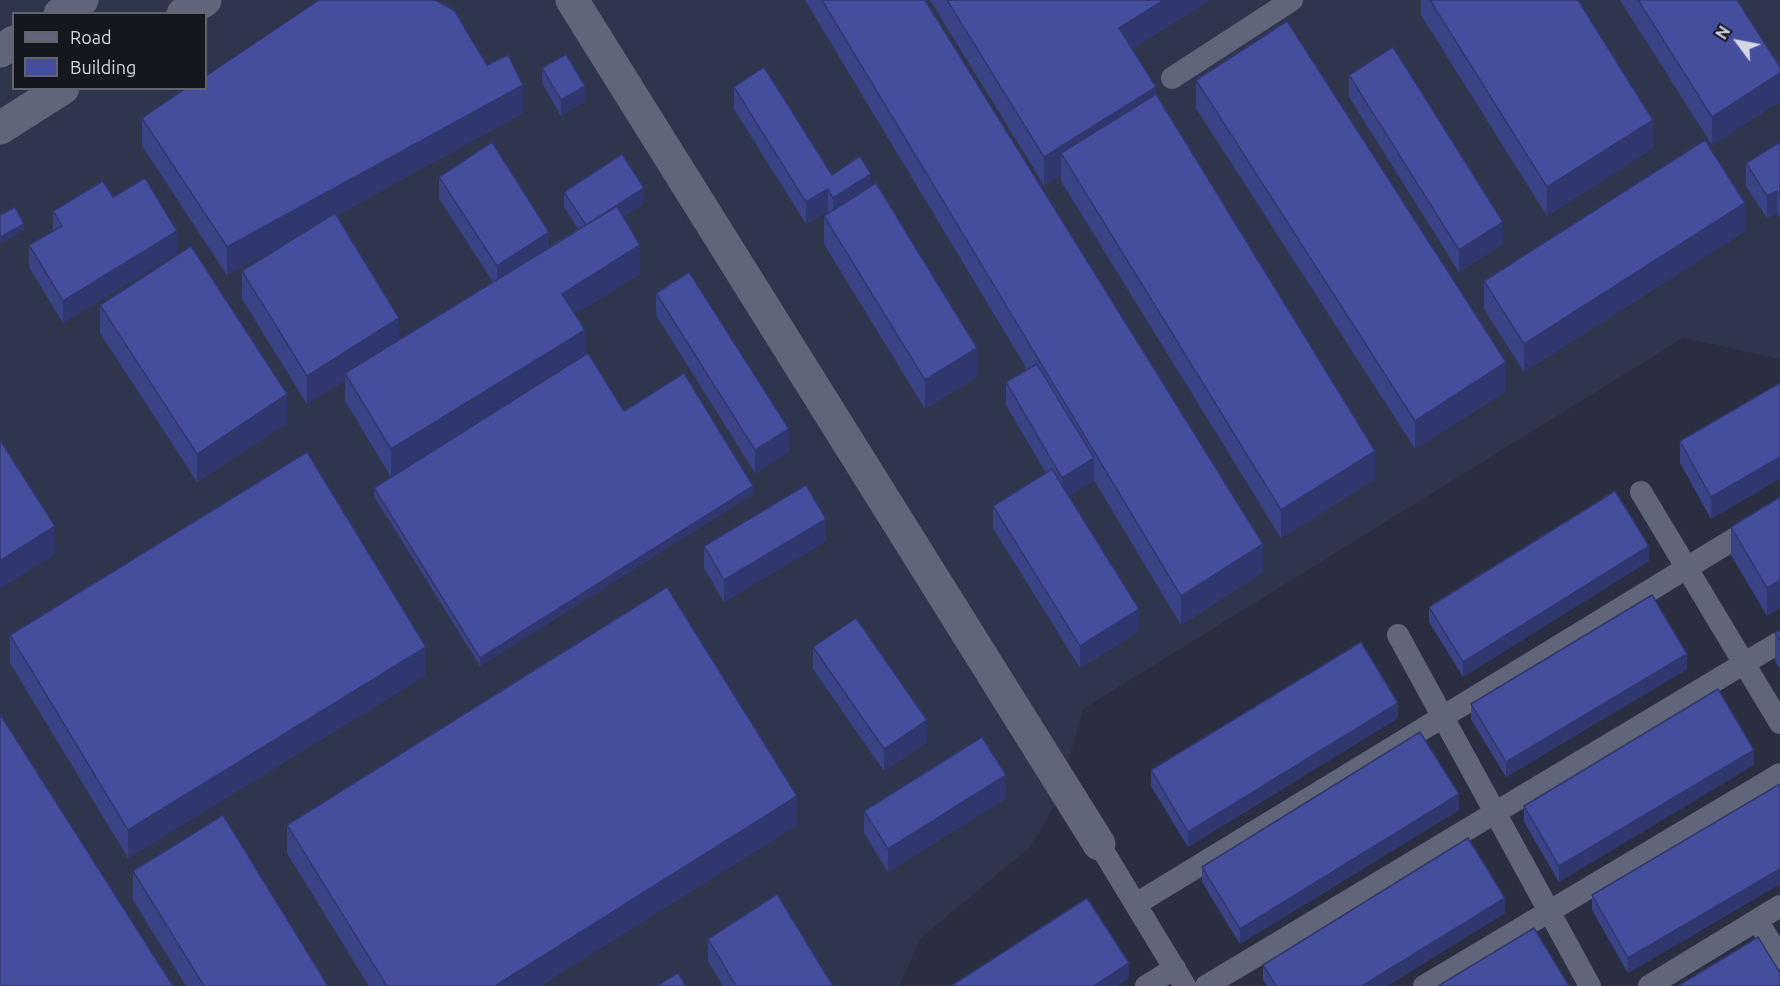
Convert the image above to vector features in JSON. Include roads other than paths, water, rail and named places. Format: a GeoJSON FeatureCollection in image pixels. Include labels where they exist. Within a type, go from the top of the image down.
{"type":"FeatureCollection","features":[{"type":"Feature","properties":{"kind":"street"},"geometry":{"type":"LineString","coordinates":[[63,12],[82,0]]}},
{"type":"Feature","properties":{"kind":"street"},"geometry":{"type":"LineString","coordinates":[[186,12],[205,0]]}},
{"type":"Feature","properties":{"kind":"street"},"geometry":{"type":"LineString","coordinates":[[572,0],[1180,977],[1146,986]]}},
{"type":"Feature","properties":{"kind":"street"},"geometry":{"type":"LineString","coordinates":[[1172,78],[1292,0]]}},
{"type":"Feature","properties":{"kind":"street"},"geometry":{"type":"LineString","coordinates":[[0,128],[60,90]]}},
{"type":"Feature","properties":{"kind":"street"},"geometry":{"type":"LineString","coordinates":[[1641,492],[1780,723]]}},
{"type":"Feature","properties":{"kind":"street"},"geometry":{"type":"LineString","coordinates":[[1136,904],[1780,511]]}},
{"type":"Feature","properties":{"kind":"street"},"geometry":{"type":"LineString","coordinates":[[1398,635],[1590,986]]}},
{"type":"Feature","properties":{"kind":"street"},"geometry":{"type":"LineString","coordinates":[[1206,986],[1780,642]]}},
{"type":"Feature","properties":{"kind":"street"},"geometry":{"type":"LineString","coordinates":[[1424,986],[1780,774]]}},
{"type":"Feature","properties":{"kind":"street"},"geometry":{"type":"LineString","coordinates":[[1648,986],[1780,906]]}},
{"type":"Feature","properties":{"kind":"street"},"geometry":{"type":"LineString","coordinates":[[1757,920],[1780,958]]}}]}
